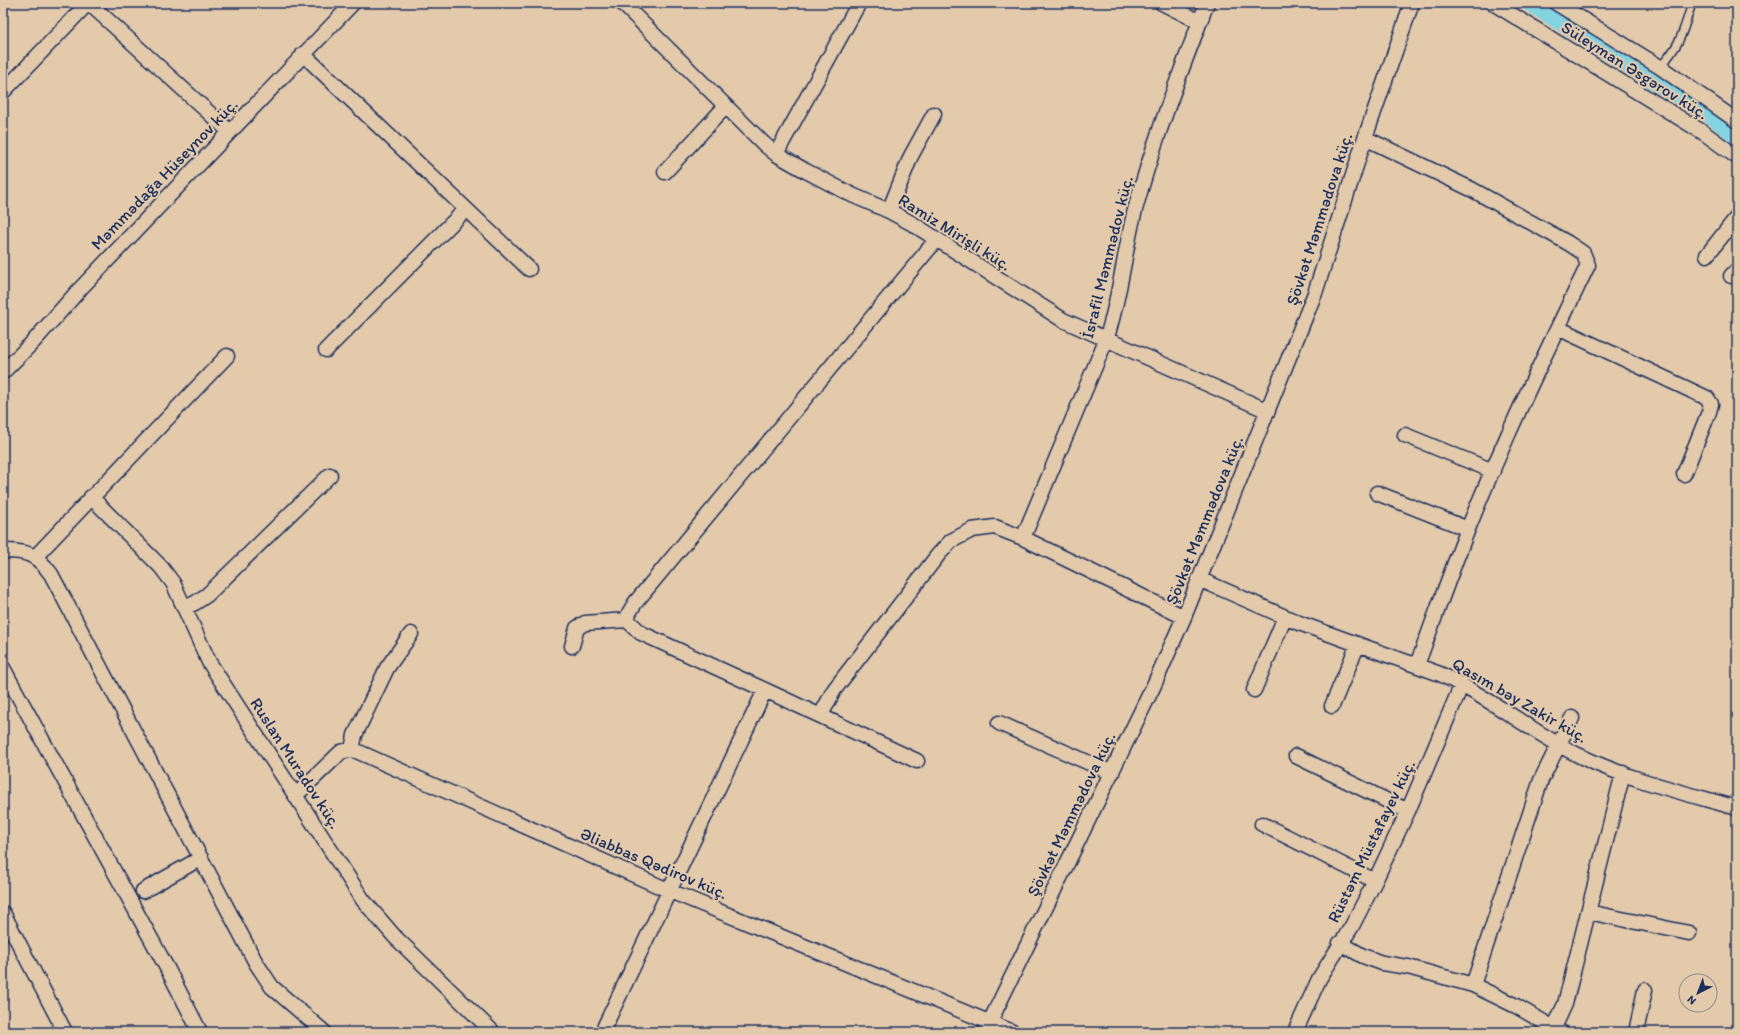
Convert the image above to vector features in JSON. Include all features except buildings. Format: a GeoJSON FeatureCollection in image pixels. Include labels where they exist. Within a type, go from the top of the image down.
{"type":"FeatureCollection","features":[{"type":"Feature","properties":{"kind":"street"},"geometry":{"type":"LineString","coordinates":[[3,92],[88,3],[230,132]]}},
{"type":"Feature","properties":{"kind":"street","name":"Məmmədağa Hüseynov küç."},"geometry":{"type":"LineString","coordinates":[[3,372],[33,342],[80,289],[353,3]]}},
{"type":"Feature","properties":{"kind":"street","name":"Ramiz Mirişli küç."},"geometry":{"type":"LineString","coordinates":[[622,3],[750,132],[776,154],[852,196],[889,211],[937,239],[969,261],[1063,320],[1268,411]]}},
{"type":"Feature","properties":{"kind":"street"},"geometry":{"type":"LineString","coordinates":[[776,154],[859,3]]}},
{"type":"Feature","properties":{"kind":"street"},"geometry":{"type":"LineString","coordinates":[[1162,3],[1200,22]]}},
{"type":"Feature","properties":{"kind":"street","name":"İsrafil Məmmədov küç."},"geometry":{"type":"LineString","coordinates":[[1023,538],[1106,340],[1112,321],[1137,203],[1154,146],[1207,3]]}},
{"type":"Feature","properties":{"kind":"street","name":"Şövkət Məmmədova küç."},"geometry":{"type":"LineString","coordinates":[[987,1027],[1112,773],[1154,685],[1184,617],[1268,411],[1314,293],[1365,138],[1412,3]]}},
{"type":"Feature","properties":{"kind":"street","name":"Süleyman Əsgərov küç."},"geometry":{"type":"LineString","coordinates":[[1493,3],[1704,133],[1737,157]]}},
{"type":"Feature","properties":{"kind":"street","name":"Süleyman Əsgərov küç."},"geometry":{"type":"LineString","coordinates":[[1556,3],[1660,68],[1737,122]]}},
{"type":"Feature","properties":{"kind":"street"},"geometry":{"type":"LineString","coordinates":[[303,54],[529,269]]}},
{"type":"Feature","properties":{"kind":"street"},"geometry":{"type":"LineString","coordinates":[[665,172],[725,107]]}},
{"type":"Feature","properties":{"kind":"street"},"geometry":{"type":"LineString","coordinates":[[889,211],[911,156],[934,114]]}},
{"type":"Feature","properties":{"kind":"street"},"geometry":{"type":"LineString","coordinates":[[1365,138],[1473,190],[1568,243],[1583,253],[1588,265],[1558,328],[1468,529],[1417,665]]}},
{"type":"Feature","properties":{"kind":"street"},"geometry":{"type":"LineString","coordinates":[[326,350],[466,210]]}},
{"type":"Feature","properties":{"kind":"street"},"geometry":{"type":"LineString","coordinates":[[1707,255],[1737,217]]}},
{"type":"Feature","properties":{"kind":"street"},"geometry":{"type":"LineString","coordinates":[[628,620],[629,613],[634,603],[937,239]]}},
{"type":"Feature","properties":{"kind":"street"},"geometry":{"type":"LineString","coordinates":[[1558,328],[1707,398],[1711,404],[1709,412],[1684,474]]}},
{"type":"Feature","properties":{"kind":"street"},"geometry":{"type":"LineString","coordinates":[[36,556],[227,356]]}},
{"type":"Feature","properties":{"kind":"street"},"geometry":{"type":"LineString","coordinates":[[1405,435],[1493,471]]}},
{"type":"Feature","properties":{"kind":"street"},"geometry":{"type":"LineString","coordinates":[[184,608],[207,595],[330,475]]}},
{"type":"Feature","properties":{"kind":"street"},"geometry":{"type":"LineString","coordinates":[[1377,493],[1468,529]]}},
{"type":"Feature","properties":{"kind":"street","name":"Ruslan Muradov küç."},"geometry":{"type":"LineString","coordinates":[[91,497],[161,567],[173,583],[209,662],[296,795],[352,885],[395,937],[493,1032]]}},
{"type":"Feature","properties":{"kind":"street"},"geometry":{"type":"LineString","coordinates":[[821,715],[834,690],[938,555],[952,541],[972,530],[995,527],[1023,538],[1184,617]]}},
{"type":"Feature","properties":{"kind":"street"},"geometry":{"type":"LineString","coordinates":[[3,551],[22,552],[36,556],[51,574],[264,976],[282,996],[324,1032]]}},
{"type":"Feature","properties":{"kind":"street","name":"Qasım bəy Zakir küç."},"geometry":{"type":"LineString","coordinates":[[1199,579],[1285,617],[1417,665],[1462,684],[1582,757],[1623,773],[1737,808]]}},
{"type":"Feature","properties":{"kind":"street"},"geometry":{"type":"LineString","coordinates":[[1254,690],[1285,617]]}},
{"type":"Feature","properties":{"kind":"street"},"geometry":{"type":"LineString","coordinates":[[572,646],[577,628],[585,623],[628,620],[641,633],[821,715],[917,761]]}},
{"type":"Feature","properties":{"kind":"street"},"geometry":{"type":"LineString","coordinates":[[296,795],[341,752],[352,749],[355,735],[387,668],[411,634]]}},
{"type":"Feature","properties":{"kind":"street"},"geometry":{"type":"LineString","coordinates":[[1332,706],[1358,644]]}},
{"type":"Feature","properties":{"kind":"street"},"geometry":{"type":"LineString","coordinates":[[3,668],[167,968],[200,1032]]}},
{"type":"Feature","properties":{"kind":"street","name":"Rüstəm Müstafayev küç."},"geometry":{"type":"LineString","coordinates":[[1295,1032],[1319,979],[1340,943],[1352,926],[1376,881],[1408,811],[1462,684]]}},
{"type":"Feature","properties":{"kind":"street"},"geometry":{"type":"LineString","coordinates":[[602,1032],[765,690]]}},
{"type":"Feature","properties":{"kind":"street"},"geometry":{"type":"LineString","coordinates":[[1473,985],[1541,780],[1572,718]]}},
{"type":"Feature","properties":{"kind":"street"},"geometry":{"type":"LineString","coordinates":[[999,723],[1112,773]]}},
{"type":"Feature","properties":{"kind":"street","name":"Əliabbas Qədirov küç."},"geometry":{"type":"LineString","coordinates":[[352,749],[670,891],[987,1027],[1013,1032]]}},
{"type":"Feature","properties":{"kind":"street"},"geometry":{"type":"LineString","coordinates":[[1296,756],[1408,811]]}},
{"type":"Feature","properties":{"kind":"street"},"geometry":{"type":"LineString","coordinates":[[1340,943],[1363,956],[1382,963],[1408,967],[1473,985],[1516,1006],[1558,1030],[1623,773]]}},
{"type":"Feature","properties":{"kind":"street"},"geometry":{"type":"LineString","coordinates":[[1262,824],[1376,881]]}},
{"type":"Feature","properties":{"kind":"street"},"geometry":{"type":"LineString","coordinates":[[143,891],[201,858]]}},
{"type":"Feature","properties":{"kind":"street"},"geometry":{"type":"LineString","coordinates":[[1588,912],[1689,933]]}},
{"type":"Feature","properties":{"kind":"street"},"geometry":{"type":"LineString","coordinates":[[3,913],[65,1032]]}},
{"type":"Feature","properties":{"kind":"street"},"geometry":{"type":"LineString","coordinates":[[1636,1032],[1645,990]]}},
{"type":"Feature","properties":{"kind":"lane"},"geometry":{"type":"LineString","coordinates":[[1660,68],[1673,53],[1681,40],[1692,3]]}},
{"type":"Feature","properties":{"kind":"waterway"},"geometry":{"type":"LineString","coordinates":[[1528,3],[1666,90],[1702,110],[1737,137]]}}]}
